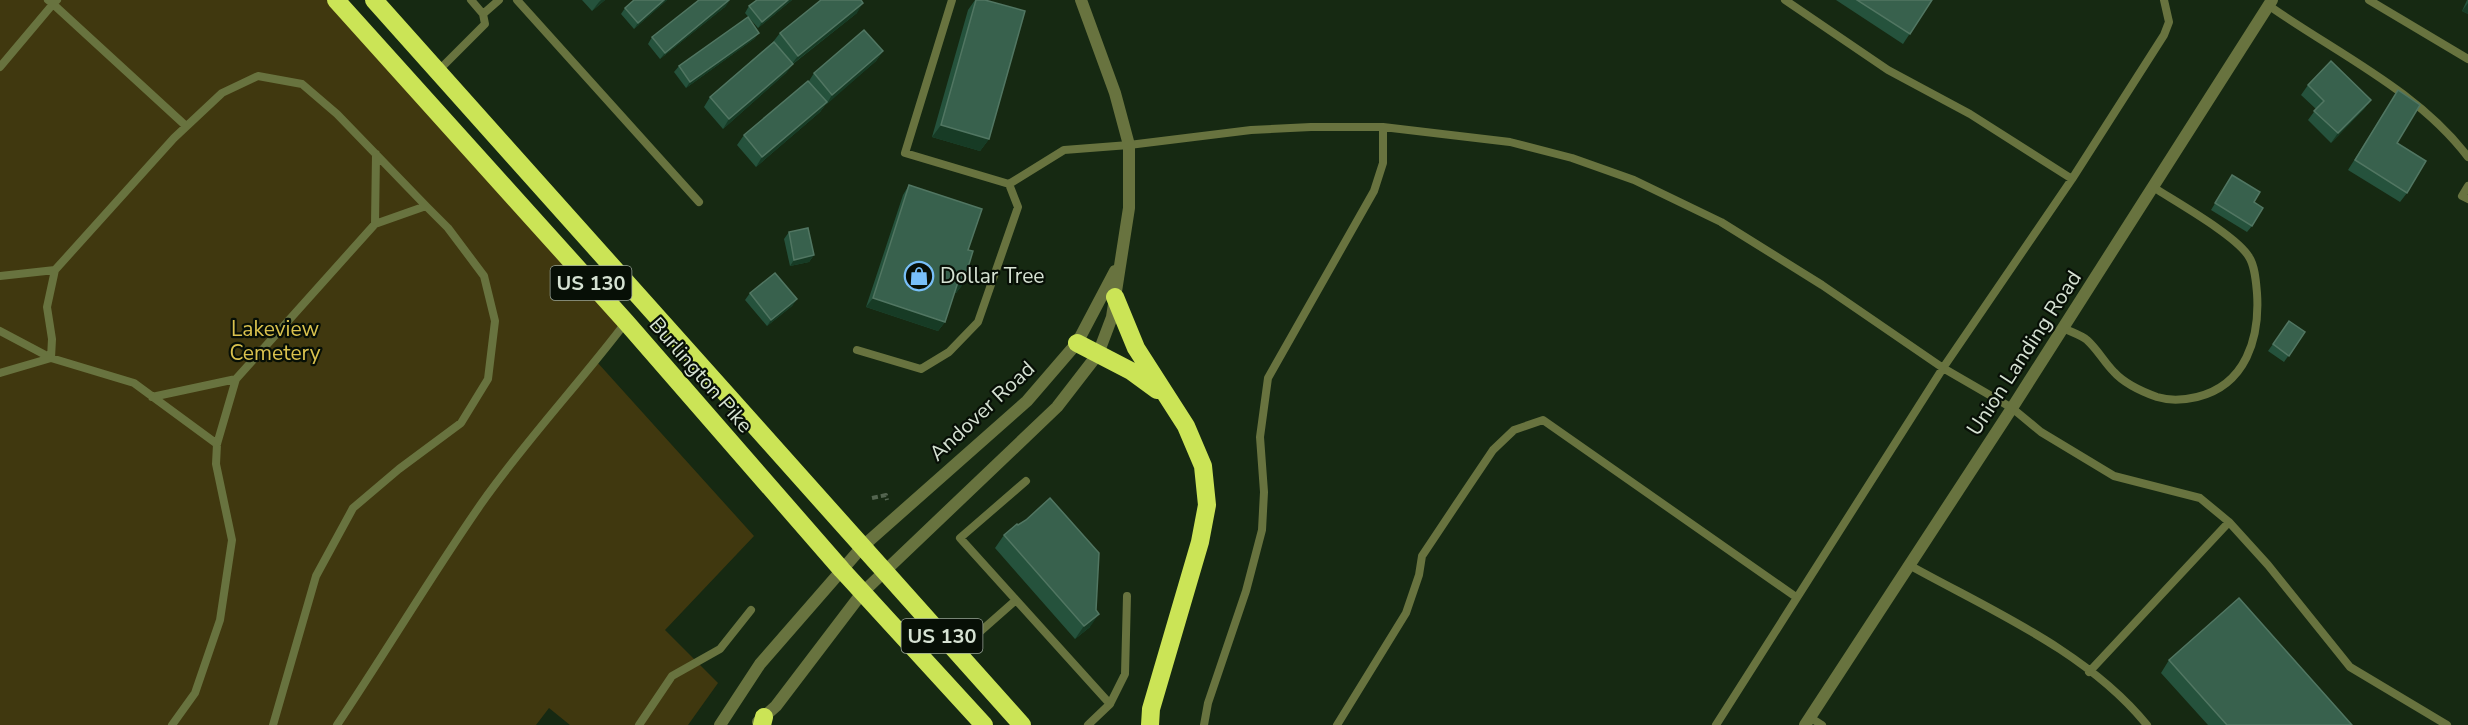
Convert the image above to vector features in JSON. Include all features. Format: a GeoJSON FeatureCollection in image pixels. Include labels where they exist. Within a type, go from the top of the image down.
{"type":"FeatureCollection","features":[{"type":"Feature","properties":{"kind":"highway","name":"Burlington Pike"},"geometry":{"type":"LineString","coordinates":[[336,0],[626,322],[862,593],[984,725]]}},
{"type":"Feature","properties":{"kind":"highway","name":"Burlington Pike"},"geometry":{"type":"LineString","coordinates":[[374,0],[1022,725]]}},
{"type":"Feature","properties":{"kind":"highway"},"geometry":{"type":"LineString","coordinates":[[1115,297],[1136,348],[1186,426],[1203,466],[1207,505],[1200,542],[1151,709],[1150,725]]}},
{"type":"Feature","properties":{"kind":"highway"},"geometry":{"type":"LineString","coordinates":[[1077,343],[1131,371],[1168,398]]}},
{"type":"Feature","properties":{"kind":"street"},"geometry":{"type":"LineString","coordinates":[[761,722],[776,706],[862,593],[1057,407],[1098,354],[1112,318],[1129,208],[1129,145],[1114,93],[1081,0]]}},
{"type":"Feature","properties":{"kind":"street","name":"Union Landing Road"},"geometry":{"type":"LineString","coordinates":[[1808,721],[2012,408],[2270,3]]}},
{"type":"Feature","properties":{"kind":"street","name":"Andover Road"},"geometry":{"type":"LineString","coordinates":[[720,725],[760,664],[862,547],[1027,401],[1077,343],[1119,264]]}},
{"type":"Feature","properties":{"kind":"lane"},"geometry":{"type":"LineString","coordinates":[[438,71],[485,24],[483,14],[471,0]]}},
{"type":"Feature","properties":{"kind":"lane"},"geometry":{"type":"LineString","coordinates":[[483,14],[499,0]]}},
{"type":"Feature","properties":{"kind":"lane"},"geometry":{"type":"LineString","coordinates":[[517,0],[699,201]]}},
{"type":"Feature","properties":{"kind":"lane"},"geometry":{"type":"LineString","coordinates":[[952,0],[905,153],[1009,184],[1064,150],[1129,145],[1251,130],[1383,127],[1510,142],[1572,158],[1634,180],[1721,222],[1822,285],[1943,368],[2012,408],[2041,432],[2114,477],[2200,498],[2229,522],[2350,667],[2446,725]]}},
{"type":"Feature","properties":{"kind":"lane"},"geometry":{"type":"LineString","coordinates":[[1785,0],[1888,70],[1970,114],[2072,179]]}},
{"type":"Feature","properties":{"kind":"lane"},"geometry":{"type":"LineString","coordinates":[[1716,725],[1943,368],[2072,179],[2164,36],[2169,22],[2164,0]]}},
{"type":"Feature","properties":{"kind":"lane"},"geometry":{"type":"LineString","coordinates":[[2369,0],[2468,58]]}},
{"type":"Feature","properties":{"kind":"lane"},"geometry":{"type":"LineString","coordinates":[[0,67],[52,2],[186,126]]}},
{"type":"Feature","properties":{"kind":"lane"},"geometry":{"type":"LineString","coordinates":[[2270,3],[2428,112],[2452,136],[2468,157]]}},
{"type":"Feature","properties":{"kind":"lane"},"geometry":{"type":"LineString","coordinates":[[51,358],[52,339],[47,307],[55,270],[186,126],[222,93],[258,76],[302,84],[337,114],[448,228],[484,276],[495,321],[488,379],[461,423],[399,469],[353,508],[316,576],[273,725]]}},
{"type":"Feature","properties":{"kind":"lane"},"geometry":{"type":"LineString","coordinates":[[1204,725],[1208,703],[1246,591],[1262,530],[1264,492],[1260,436],[1268,378],[1374,191],[1383,163],[1383,127]]}},
{"type":"Feature","properties":{"kind":"lane"},"geometry":{"type":"LineString","coordinates":[[375,225],[376,154]]}},
{"type":"Feature","properties":{"kind":"lane"},"geometry":{"type":"LineString","coordinates":[[857,350],[921,369],[949,352],[978,322],[1018,207],[1009,184]]}},
{"type":"Feature","properties":{"kind":"lane"},"geometry":{"type":"LineString","coordinates":[[2468,186],[2462,196],[2468,199]]}},
{"type":"Feature","properties":{"kind":"lane"},"geometry":{"type":"LineString","coordinates":[[2063,328],[2086,339],[2115,374],[2138,389],[2159,398],[2184,400],[2209,394],[2231,381],[2246,362],[2255,336],[2258,312],[2256,281],[2249,257],[2227,236],[2153,187]]}},
{"type":"Feature","properties":{"kind":"lane"},"geometry":{"type":"LineString","coordinates":[[172,725],[195,693],[220,620],[232,540],[216,464],[217,444],[236,379],[375,225],[426,206]]}},
{"type":"Feature","properties":{"kind":"lane"},"geometry":{"type":"LineString","coordinates":[[0,276],[55,270]]}},
{"type":"Feature","properties":{"kind":"lane"},"geometry":{"type":"LineString","coordinates":[[336,725],[482,504],[538,429],[626,322]]}},
{"type":"Feature","properties":{"kind":"lane"},"geometry":{"type":"LineString","coordinates":[[0,331],[51,358],[134,383],[217,444]]}},
{"type":"Feature","properties":{"kind":"lane"},"geometry":{"type":"LineString","coordinates":[[0,373],[51,358]]}},
{"type":"Feature","properties":{"kind":"lane"},"geometry":{"type":"LineString","coordinates":[[152,397],[236,379]]}},
{"type":"Feature","properties":{"kind":"lane"},"geometry":{"type":"LineString","coordinates":[[1337,725],[1406,613],[1419,576],[1422,556],[1493,450],[1514,430],[1543,420],[1797,597]]}},
{"type":"Feature","properties":{"kind":"lane"},"geometry":{"type":"LineString","coordinates":[[1026,481],[960,538],[1110,704]]}},
{"type":"Feature","properties":{"kind":"lane"},"geometry":{"type":"LineString","coordinates":[[2090,672],[2229,522]]}},
{"type":"Feature","properties":{"kind":"lane"},"geometry":{"type":"LineString","coordinates":[[1909,565],[2038,637],[2090,672],[2136,712],[2147,725]]}},
{"type":"Feature","properties":{"kind":"lane"},"geometry":{"type":"LineString","coordinates":[[1088,725],[1110,704],[1125,674],[1128,597]]}},
{"type":"Feature","properties":{"kind":"lane"},"geometry":{"type":"LineString","coordinates":[[957,652],[1016,600]]}},
{"type":"Feature","properties":{"kind":"lane"},"geometry":{"type":"LineString","coordinates":[[639,725],[672,676],[720,649],[751,610]]}},
{"type":"Feature","properties":{"kind":"lane"},"geometry":{"type":"LineString","coordinates":[[1808,721],[1821,725]]}},
{"type":"Feature","properties":{"kind":"path"},"geometry":{"type":"LineString","coordinates":[[872,498],[885,492],[887,500]]}},
{"type":"Feature","properties":{"kind":"green space","name":"Lakeview Cemetery"},"geometry":{"type":"Polygon","coordinates":[[[0,0],[336,0],[626,322],[597,362],[754,536],[665,630],[718,683],[688,725],[570,725],[549,708],[536,725],[0,725],[0,0]]]}},
{"type":"Feature","properties":{"kind":"building"},"geometry":{"type":"Polygon","coordinates":[[[634,0],[664,0],[638,23],[625,8],[634,0]]]}},
{"type":"Feature","properties":{"kind":"building"},"geometry":{"type":"Polygon","coordinates":[[[699,0],[729,0],[665,53],[652,37],[699,0]]]}},
{"type":"Feature","properties":{"kind":"building"},"geometry":{"type":"Polygon","coordinates":[[[757,0],[788,0],[762,22],[749,6],[757,0]]]}},
{"type":"Feature","properties":{"kind":"building"},"geometry":{"type":"Polygon","coordinates":[[[821,0],[861,0],[863,3],[798,56],[780,33],[821,0]]]}},
{"type":"Feature","properties":{"kind":"building"},"geometry":{"type":"Polygon","coordinates":[[[976,0],[985,0],[1025,11],[989,139],[941,125],[976,0]]]}},
{"type":"Feature","properties":{"kind":"building"},"geometry":{"type":"Polygon","coordinates":[[[1857,0],[1932,0],[1910,34],[1857,0]]]}},
{"type":"Feature","properties":{"kind":"building"},"geometry":{"type":"Polygon","coordinates":[[[748,17],[759,33],[690,82],[679,66],[748,17]]]}},
{"type":"Feature","properties":{"kind":"building"},"geometry":{"type":"Polygon","coordinates":[[[864,30],[883,51],[832,95],[814,73],[864,30]]]}},
{"type":"Feature","properties":{"kind":"building"},"geometry":{"type":"Polygon","coordinates":[[[774,42],[793,64],[729,119],[710,97],[774,42]]]}},
{"type":"Feature","properties":{"kind":"building"},"geometry":{"type":"Polygon","coordinates":[[[2331,61],[2371,100],[2338,133],[2314,111],[2324,101],[2308,85],[2331,61]]]}},
{"type":"Feature","properties":{"kind":"building"},"geometry":{"type":"Polygon","coordinates":[[[808,81],[827,102],[762,157],[744,135],[808,81]]]}},
{"type":"Feature","properties":{"kind":"building"},"geometry":{"type":"Polygon","coordinates":[[[2398,90],[2420,105],[2397,143],[2426,161],[2407,193],[2355,160],[2398,90]]]}},
{"type":"Feature","properties":{"kind":"building"},"geometry":{"type":"Polygon","coordinates":[[[2232,175],[2260,192],[2254,202],[2263,208],[2252,226],[2215,203],[2232,175]]]}},
{"type":"Feature","properties":{"kind":"building","name":"Dollar Tree"},"geometry":{"type":"Polygon","coordinates":[[[909,185],[982,209],[968,250],[973,251],[963,284],[958,282],[945,322],[873,298],[909,185]]]}},
{"type":"Feature","properties":{"kind":"building"},"geometry":{"type":"Polygon","coordinates":[[[808,228],[814,255],[794,260],[789,232],[808,228]]]}},
{"type":"Feature","properties":{"kind":"building"},"geometry":{"type":"Polygon","coordinates":[[[775,273],[797,299],[771,320],[750,293],[775,273]]]}},
{"type":"Feature","properties":{"kind":"building"},"geometry":{"type":"Polygon","coordinates":[[[2289,321],[2305,332],[2289,356],[2273,344],[2289,321]]]}},
{"type":"Feature","properties":{"kind":"building"},"geometry":{"type":"Polygon","coordinates":[[[1050,498],[1099,553],[1096,610],[1099,614],[1084,626],[1004,535],[1026,520],[1050,498]]]}},
{"type":"Feature","properties":{"kind":"building"},"geometry":{"type":"Polygon","coordinates":[[[2239,598],[2352,725],[2227,725],[2169,660],[2239,598]]]}},
{"type":"Feature","properties":{"kind":"place","name":"Dollar Tree"},"geometry":{"type":"Point","coordinates":[919,276]}}]}
